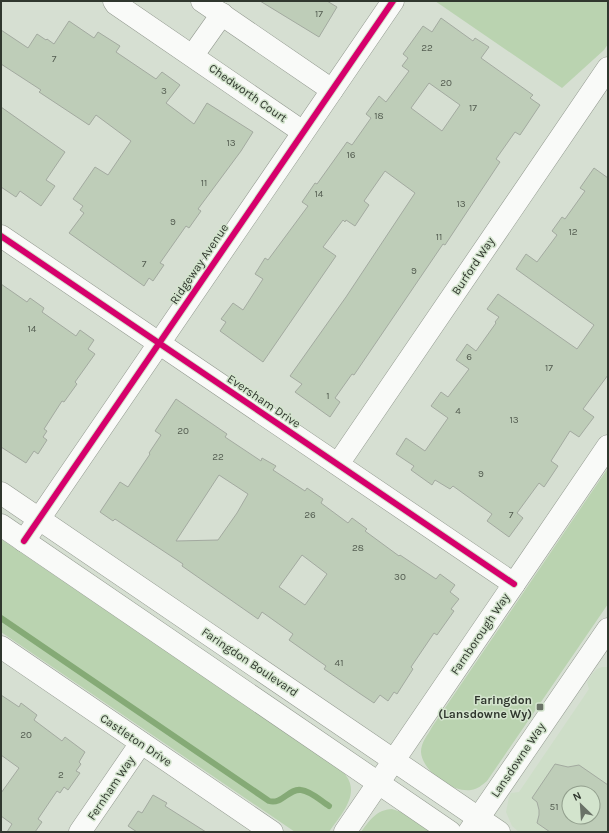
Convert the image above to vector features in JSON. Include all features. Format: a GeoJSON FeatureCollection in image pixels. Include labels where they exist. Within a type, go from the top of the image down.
{"type":"FeatureCollection","features":[{"type":"Feature","properties":{"kind":"street","name":"Chedworth Court"},"geometry":{"type":"LineString","coordinates":[[114,1],[116,4],[303,132]]}},
{"type":"Feature","properties":{"kind":"street"},"geometry":{"type":"LineString","coordinates":[[202,1],[332,90]]}},
{"type":"Feature","properties":{"kind":"street","name":"Ridgeway Avenue"},"geometry":{"type":"LineString","coordinates":[[24,541],[393,1]]}},
{"type":"Feature","properties":{"kind":"street"},"geometry":{"type":"LineString","coordinates":[[192,55],[222,14]]}},
{"type":"Feature","properties":{"kind":"street","name":"Burford Way"},"geometry":{"type":"LineString","coordinates":[[338,464],[608,68]]}},
{"type":"Feature","properties":{"kind":"street","name":"Eversham Drive"},"geometry":{"type":"LineString","coordinates":[[1,236],[514,584]]}},
{"type":"Feature","properties":{"kind":"street","name":"Farnborough Way"},"geometry":{"type":"LineString","coordinates":[[345,832],[608,446]]}},
{"type":"Feature","properties":{"kind":"street","name":"Faringdon Boulevard"},"geometry":{"type":"LineString","coordinates":[[1,493],[394,760],[474,825],[499,832]]}},
{"type":"Feature","properties":{"kind":"street"},"geometry":{"type":"LineString","coordinates":[[1,525],[450,832]]}},
{"type":"Feature","properties":{"kind":"street","name":"Lansdowne Way"},"geometry":{"type":"LineString","coordinates":[[474,825],[605,639]]}},
{"type":"Feature","properties":{"kind":"street","name":"Castleton Drive"},"geometry":{"type":"LineString","coordinates":[[1,647],[272,832]]}},
{"type":"Feature","properties":{"kind":"street","name":"Fernham Way"},"geometry":{"type":"LineString","coordinates":[[80,832],[141,743]]}},
{"type":"Feature","properties":{"kind":"shaded area"},"geometry":{"type":"Polygon","coordinates":[[[435,1],[608,1],[608,44],[604,50],[562,88],[435,1]]]}},
{"type":"Feature","properties":{"kind":"shaded area"},"geometry":{"type":"Polygon","coordinates":[[[608,468],[608,604],[487,781],[478,788],[471,790],[456,788],[440,779],[427,766],[421,752],[423,742],[608,468]]]}},
{"type":"Feature","properties":{"kind":"shaded area"},"geometry":{"type":"Polygon","coordinates":[[[1,539],[341,770],[348,778],[351,786],[351,794],[345,810],[329,832],[295,832],[1,632],[1,539]]]}},
{"type":"Feature","properties":{"kind":"shaded area"},"geometry":{"type":"Polygon","coordinates":[[[602,667],[608,667],[608,832],[519,832],[512,826],[506,812],[509,797],[511,793],[519,792],[589,689],[587,682],[593,673],[602,667]]]}},
{"type":"Feature","properties":{"kind":"shaded area"},"geometry":{"type":"Polygon","coordinates":[[[392,809],[404,813],[432,832],[361,832],[374,816],[382,811],[392,809]]]}},
{"type":"Feature","properties":{"kind":"building"},"geometry":{"type":"Polygon","coordinates":[[[260,1],[327,1],[337,7],[319,37],[260,1]]]}},
{"type":"Feature","properties":{"kind":"building"},"geometry":{"type":"Polygon","coordinates":[[[441,18],[473,41],[475,38],[489,47],[481,58],[533,95],[530,98],[540,105],[520,135],[515,132],[496,159],[500,162],[445,245],[443,244],[354,375],[352,374],[335,398],[340,402],[330,417],[295,392],[302,384],[290,376],[346,297],[415,193],[385,171],[364,201],[369,205],[355,226],[346,220],[345,222],[343,220],[323,247],[336,256],[263,362],[220,331],[226,322],[221,319],[233,303],[243,310],[263,279],[255,274],[265,258],[268,260],[308,206],[302,202],[347,142],[352,145],[371,118],[366,114],[379,96],[386,102],[409,71],[402,66],[408,58],[403,54],[423,26],[432,32],[441,18]],[[429,83],[411,108],[442,131],[460,105],[429,83]]]}},
{"type":"Feature","properties":{"kind":"building"},"geometry":{"type":"Polygon","coordinates":[[[69,21],[94,38],[98,32],[120,46],[116,52],[156,79],[162,72],[180,85],[166,103],[194,124],[207,103],[253,132],[241,151],[198,209],[201,211],[189,228],[186,226],[160,263],[164,265],[153,281],[149,278],[144,286],[69,233],[84,213],[80,210],[83,206],[73,199],[95,167],[108,175],[131,141],[96,115],[89,125],[39,92],[41,90],[1,64],[1,30],[28,48],[37,34],[54,44],[69,21]]]}},
{"type":"Feature","properties":{"kind":"building"},"geometry":{"type":"Polygon","coordinates":[[[1,107],[65,152],[46,180],[55,186],[41,206],[20,191],[16,197],[1,187],[1,107]]]}},
{"type":"Feature","properties":{"kind":"building"},"geometry":{"type":"Polygon","coordinates":[[[594,168],[608,178],[608,375],[583,409],[594,417],[579,437],[570,431],[551,461],[558,466],[544,487],[539,483],[517,513],[523,518],[509,537],[487,521],[492,514],[453,486],[450,489],[435,480],[432,485],[411,470],[414,466],[396,454],[406,438],[425,451],[448,418],[431,406],[441,392],[448,397],[469,369],[456,360],[467,344],[476,351],[496,323],[495,322],[499,317],[487,309],[498,294],[577,349],[594,325],[516,269],[526,254],[537,262],[557,235],[552,231],[562,217],[565,219],[585,191],[580,188],[594,168]]]}},
{"type":"Feature","properties":{"kind":"building"},"geometry":{"type":"Polygon","coordinates":[[[1,284],[27,302],[30,298],[44,308],[42,312],[76,336],[80,330],[94,340],[88,349],[95,354],[75,382],[77,384],[64,402],[62,401],[44,429],[47,431],[43,437],[47,440],[38,454],[34,451],[26,463],[1,447],[1,284]]]}},
{"type":"Feature","properties":{"kind":"building"},"geometry":{"type":"Polygon","coordinates":[[[176,399],[227,434],[225,437],[261,461],[262,458],[276,466],[273,470],[305,491],[307,488],[323,499],[321,503],[348,523],[352,518],[367,529],[365,531],[399,556],[400,555],[436,579],[440,574],[455,585],[450,592],[459,599],[451,609],[454,611],[437,635],[434,633],[411,667],[413,669],[397,694],[394,692],[388,701],[380,695],[374,703],[324,669],[326,666],[289,640],[293,634],[262,612],[258,619],[182,566],[183,564],[115,519],[113,521],[100,512],[120,482],[128,487],[161,435],[155,431],[176,399]],[[219,475],[176,541],[218,540],[237,513],[248,494],[219,475]],[[302,555],[279,587],[305,605],[327,574],[302,555]]]}},
{"type":"Feature","properties":{"kind":"building"},"geometry":{"type":"Polygon","coordinates":[[[1,695],[19,707],[21,703],[37,715],[34,720],[62,741],[65,737],[85,752],[79,762],[81,764],[76,771],[80,773],[68,790],[64,787],[60,793],[57,791],[38,819],[42,822],[35,832],[7,832],[12,824],[1,816],[1,793],[19,768],[1,755],[1,695]]]}},
{"type":"Feature","properties":{"kind":"building"},"geometry":{"type":"Polygon","coordinates":[[[555,764],[568,767],[579,765],[608,785],[608,832],[550,832],[537,823],[539,810],[537,802],[532,798],[555,764]]]}},
{"type":"Feature","properties":{"kind":"building"},"geometry":{"type":"Polygon","coordinates":[[[153,795],[167,803],[165,806],[206,832],[137,832],[128,826],[138,811],[142,813],[153,795]]]}},
{"type":"Feature","properties":{"kind":"waterway"},"geometry":{"type":"LineString","coordinates":[[1,618],[269,801],[278,801],[293,791],[301,790],[312,794],[329,806]]}},
{"type":"Feature","properties":{"kind":"cycle path"},"geometry":{"type":"LineString","coordinates":[[24,541],[393,1]]}},
{"type":"Feature","properties":{"kind":"cycle path"},"geometry":{"type":"LineString","coordinates":[[1,236],[514,584]]}},
{"type":"Feature","properties":{"kind":"place","name":"Faringdon (Lansdowne Wy)"},"geometry":{"type":"Point","coordinates":[540,707]}}]}
